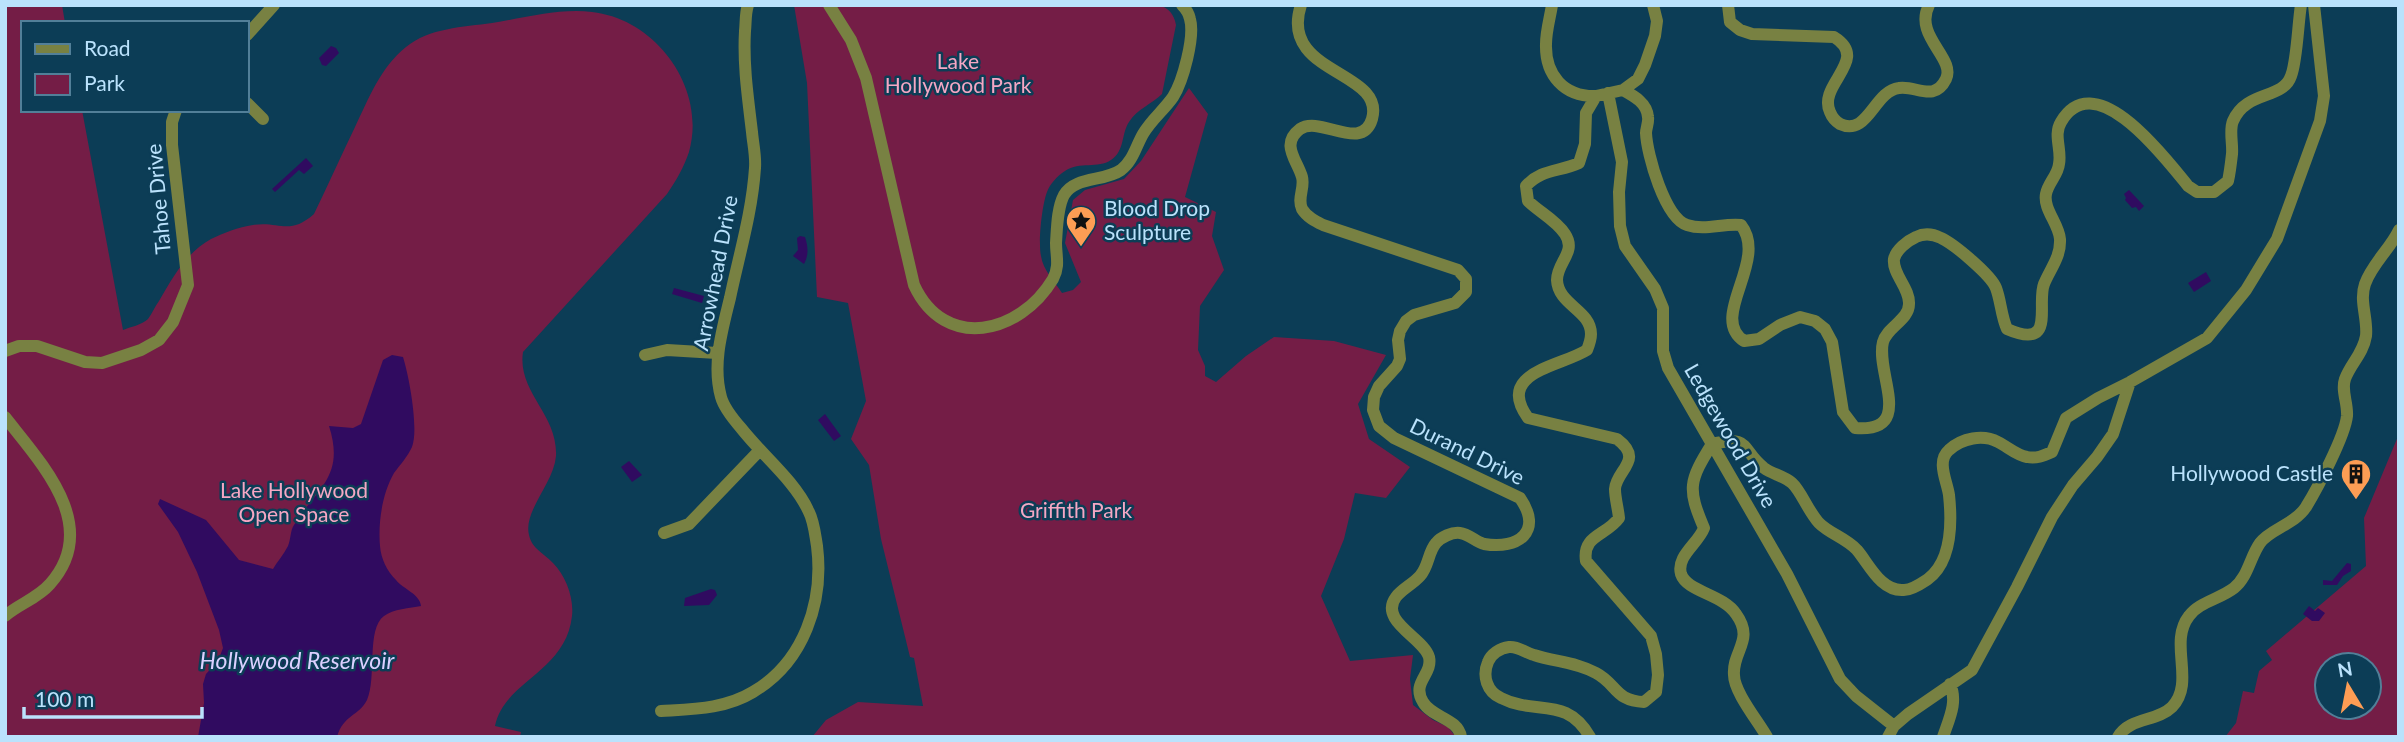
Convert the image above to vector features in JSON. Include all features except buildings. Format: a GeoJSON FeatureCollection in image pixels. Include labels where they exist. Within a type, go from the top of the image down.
{"type":"FeatureCollection","features":[{"type":"Feature","properties":{"kind":"street"},"geometry":{"type":"LineString","coordinates":[[248,33],[274,5]]}},
{"type":"Feature","properties":{"kind":"street","name":"Arrowhead Drive"},"geometry":{"type":"LineString","coordinates":[[661,711],[708,708],[730,703],[754,692],[778,673],[796,651],[809,623],[818,593],[820,567],[810,512],[799,493],[759,451],[733,419],[721,399],[717,353],[751,207],[755,165],[743,57],[748,5]]}},
{"type":"Feature","properties":{"kind":"street"},"geometry":{"type":"LineString","coordinates":[[829,5],[851,40],[866,78],[911,274],[919,296],[937,316],[961,327],[989,329],[1018,316],[1047,287],[1057,269],[1057,231],[1060,206],[1065,193],[1075,185],[1104,178],[1122,170],[1147,127],[1168,104],[1179,85],[1191,35],[1190,19],[1182,5]]}},
{"type":"Feature","properties":{"kind":"street","name":"Durand Drive"},"geometry":{"type":"LineString","coordinates":[[1301,5],[1297,28],[1301,44],[1318,60],[1369,96],[1374,105],[1370,125],[1361,132],[1348,134],[1310,125],[1301,128],[1292,138],[1290,151],[1302,178],[1302,208],[1309,218],[1323,225],[1406,255],[1458,270],[1466,279],[1466,292],[1455,303],[1414,315],[1400,331],[1400,359],[1374,397],[1373,410],[1379,426],[1416,450],[1520,498],[1529,510],[1531,522],[1526,534],[1514,543],[1480,543],[1460,533],[1443,536],[1434,544],[1428,564],[1421,575],[1396,597],[1393,603],[1392,611],[1396,620],[1429,658],[1428,669],[1420,684],[1419,692],[1423,702],[1430,710],[1454,723],[1461,737]]}},
{"type":"Feature","properties":{"kind":"street"},"geometry":{"type":"LineString","coordinates":[[1552,5],[1546,45],[1555,76],[1564,88],[1574,94],[1602,95],[1623,90],[1638,79],[1655,36],[1657,21],[1653,5]]}},
{"type":"Feature","properties":{"kind":"street"},"geometry":{"type":"LineString","coordinates":[[1728,5],[1730,22],[1740,30],[1752,34],[1834,37],[1842,42],[1847,50],[1848,60],[1829,94],[1828,107],[1836,122],[1847,126],[1858,124],[1867,118],[1885,93],[1903,87],[1929,92],[1939,89],[1944,82],[1948,65],[1935,47],[1927,29],[1927,9],[1930,5]]}},
{"type":"Feature","properties":{"kind":"street"},"geometry":{"type":"LineString","coordinates":[[1623,90],[1640,100],[1648,116],[1646,132],[1650,154],[1671,212],[1683,224],[1693,227],[1741,225],[1746,232],[1749,259],[1731,321],[1735,335],[1744,341],[1759,339],[1780,325],[1800,317],[1815,321],[1825,329],[1832,342],[1843,412],[1855,428],[1868,429],[1877,426],[1888,415],[1890,406],[1881,355],[1883,341],[1888,331],[1908,313],[1910,302],[1895,268],[1894,257],[1903,245],[1917,236],[1929,234],[1943,239],[1996,286],[2007,329],[2027,335],[2034,332],[2042,324],[2044,313],[2041,295],[2054,267],[2060,243],[2059,230],[2046,202],[2046,194],[2060,163],[2057,134],[2059,124],[2069,112],[2081,106],[2094,104],[2106,107],[2132,123],[2188,186],[2197,192],[2214,192],[2228,181],[2232,123],[2238,113],[2255,98],[2284,87],[2291,77],[2301,5]]}},
{"type":"Feature","properties":{"kind":"street"},"geometry":{"type":"LineString","coordinates":[[1766,737],[1736,686],[1733,674],[1745,640],[1742,625],[1735,612],[1716,596],[1689,586],[1682,575],[1681,562],[1688,550],[1699,540],[1704,528],[1692,500],[1693,483],[1712,444],[1731,440],[1747,446],[1765,469],[1792,483],[1806,507],[1821,525],[1845,538],[1876,576],[1889,586],[1903,591],[1921,584],[1937,572],[1946,555],[1950,516],[1943,459],[1947,451],[1972,438],[1989,438],[2026,457],[2039,458],[2052,452],[2066,418],[2207,338],[2246,290],[2277,239],[2320,121],[2324,96],[2314,5]]}},
{"type":"Feature","properties":{"kind":"street"},"geometry":{"type":"LineString","coordinates":[[1590,737],[1583,725],[1566,711],[1499,698],[1491,692],[1486,682],[1486,668],[1490,657],[1496,651],[1509,647],[1579,664],[1600,674],[1620,696],[1632,702],[1644,702],[1656,692],[1658,675],[1651,636],[1586,561],[1584,552],[1588,544],[1611,529],[1619,518],[1615,488],[1628,464],[1629,453],[1625,445],[1617,439],[1528,418],[1521,408],[1518,395],[1526,378],[1546,367],[1575,358],[1587,350],[1591,333],[1587,320],[1565,300],[1557,284],[1558,274],[1568,256],[1566,234],[1528,201],[1526,186],[1534,177],[1545,172],[1563,170],[1579,163],[1585,144],[1586,113],[1602,95]]}},
{"type":"Feature","properties":{"kind":"street","name":"Ledgewood Drive"},"geometry":{"type":"LineString","coordinates":[[1602,95],[1622,162],[1620,226],[1625,246],[1655,289],[1663,308],[1663,351],[1668,368],[1787,574],[1840,679],[1891,731]]}},
{"type":"Feature","properties":{"kind":"street"},"geometry":{"type":"LineString","coordinates":[[248,104],[263,119]]}},
{"type":"Feature","properties":{"kind":"street","name":"Tahoe Drive"},"geometry":{"type":"LineString","coordinates":[[5,351],[19,346],[37,346],[85,362],[102,363],[141,351],[159,340],[173,322],[188,285],[172,145],[172,121],[175,112]]}},
{"type":"Feature","properties":{"kind":"street"},"geometry":{"type":"LineString","coordinates":[[2118,737],[2133,723],[2164,713],[2174,705],[2182,680],[2179,645],[2187,618],[2195,609],[2236,587],[2261,541],[2292,522],[2305,509],[2344,429],[2347,414],[2343,388],[2346,377],[2363,349],[2366,333],[2363,298],[2365,284],[2399,230]]}},
{"type":"Feature","properties":{"kind":"street"},"geometry":{"type":"LineString","coordinates":[[645,355],[667,350],[717,353]]}},
{"type":"Feature","properties":{"kind":"street"},"geometry":{"type":"LineString","coordinates":[[1891,731],[1972,670],[2052,517],[2113,433],[2130,382]]}},
{"type":"Feature","properties":{"kind":"street"},"geometry":{"type":"LineString","coordinates":[[5,418],[54,479],[62,496],[70,530],[69,550],[58,574],[47,587],[5,616]]}},
{"type":"Feature","properties":{"kind":"street"},"geometry":{"type":"LineString","coordinates":[[664,534],[689,524],[759,451]]}},
{"type":"Feature","properties":{"kind":"street"},"geometry":{"type":"LineString","coordinates":[[1943,737],[1954,705],[1955,695],[1950,684]]}},
{"type":"Feature","properties":{"kind":"green space","name":"Lake Hollywood Open Space"},"geometry":{"type":"Polygon","coordinates":[[[5,5],[62,5],[65,21],[21,21],[21,112],[82,112],[123,330],[148,319],[181,266],[194,251],[211,239],[247,226],[291,226],[314,214],[376,84],[397,55],[415,41],[458,27],[555,12],[580,11],[615,17],[656,42],[683,81],[690,104],[693,128],[689,152],[667,194],[523,352],[526,379],[551,428],[556,456],[550,476],[530,516],[529,535],[536,547],[562,574],[570,595],[572,616],[567,635],[559,650],[510,698],[501,711],[495,726],[521,732],[520,737],[5,737],[5,5]]]}},
{"type":"Feature","properties":{"kind":"green space","name":"Griffith Park"},"geometry":{"type":"Polygon","coordinates":[[[794,5],[1158,5],[1170,12],[1176,25],[1162,94],[1132,117],[1119,152],[1111,160],[1071,168],[1052,183],[1045,198],[1040,233],[1042,261],[1062,293],[1073,290],[1081,282],[1065,243],[1073,200],[1085,190],[1124,179],[1141,161],[1189,88],[1208,114],[1185,197],[1216,212],[1212,236],[1224,270],[1200,306],[1198,350],[1205,366],[1205,376],[1216,382],[1246,356],[1274,337],[1334,341],[1386,355],[1358,404],[1369,439],[1410,467],[1386,498],[1355,493],[1344,539],[1321,596],[1350,661],[1413,655],[1410,679],[1413,705],[1448,727],[1456,737],[812,737],[826,720],[858,702],[923,706],[914,658],[910,657],[881,539],[869,465],[851,439],[866,401],[848,303],[817,297],[807,83],[794,5]]]}},
{"type":"Feature","properties":{"kind":"green space"},"geometry":{"type":"Polygon","coordinates":[[[2399,434],[2399,737],[2225,737],[2236,723],[2243,691],[2254,693],[2259,671],[2272,660],[2266,651],[2366,566],[2364,518],[2399,434]]]}},
{"type":"Feature","properties":{"kind":"water"},"geometry":{"type":"Polygon","coordinates":[[[331,46],[339,53],[326,66],[322,65],[319,58],[331,46]]]}},
{"type":"Feature","properties":{"kind":"water"},"geometry":{"type":"Polygon","coordinates":[[[306,158],[313,166],[304,174],[299,170],[275,192],[272,189],[306,158]]]}},
{"type":"Feature","properties":{"kind":"water"},"geometry":{"type":"Polygon","coordinates":[[[2129,190],[2144,206],[2139,211],[2125,200],[2124,194],[2129,190]]]}},
{"type":"Feature","properties":{"kind":"water"},"geometry":{"type":"Polygon","coordinates":[[[805,237],[807,247],[804,264],[793,256],[798,250],[797,238],[805,237]]]}},
{"type":"Feature","properties":{"kind":"water"},"geometry":{"type":"Polygon","coordinates":[[[2206,272],[2211,281],[2194,292],[2188,283],[2206,272]]]}},
{"type":"Feature","properties":{"kind":"water"},"geometry":{"type":"Polygon","coordinates":[[[674,288],[704,296],[702,303],[672,294],[674,288]]]}},
{"type":"Feature","properties":{"kind":"water","name":"Hollywood Reservoir"},"geometry":{"type":"Polygon","coordinates":[[[392,355],[403,357],[412,402],[414,439],[386,490],[380,518],[380,546],[390,573],[418,598],[421,606],[392,612],[379,622],[373,642],[367,700],[343,724],[337,737],[198,737],[204,703],[203,684],[206,674],[218,661],[223,648],[197,572],[178,532],[158,504],[160,499],[206,520],[239,560],[273,569],[288,546],[294,525],[320,490],[331,469],[334,457],[329,426],[353,428],[361,424],[383,360],[392,355]]]}},
{"type":"Feature","properties":{"kind":"water"},"geometry":{"type":"Polygon","coordinates":[[[825,414],[841,436],[834,441],[818,420],[825,414]]]}},
{"type":"Feature","properties":{"kind":"water"},"geometry":{"type":"Polygon","coordinates":[[[629,461],[642,475],[632,482],[621,467],[629,461]]]}},
{"type":"Feature","properties":{"kind":"water"},"geometry":{"type":"Polygon","coordinates":[[[2347,563],[2351,564],[2351,571],[2343,576],[2337,585],[2323,585],[2323,580],[2332,581],[2347,563]]]}},
{"type":"Feature","properties":{"kind":"water"},"geometry":{"type":"Polygon","coordinates":[[[715,590],[717,595],[709,605],[684,606],[685,598],[715,590]]]}},
{"type":"Feature","properties":{"kind":"water"},"geometry":{"type":"Polygon","coordinates":[[[2309,606],[2315,611],[2318,608],[2325,613],[2319,621],[2312,621],[2303,614],[2309,606]]]}},
{"type":"Feature","properties":{"kind":"place","name":"Blood Drop Sculpture"},"geometry":{"type":"Point","coordinates":[1081,248]}},
{"type":"Feature","properties":{"kind":"place","name":"Hollywood Castle"},"geometry":{"type":"Point","coordinates":[2356,501]}},
{"type":"Feature","properties":{"kind":"park label","name":"Lake Hollywood Park"},"geometry":{"type":"Point","coordinates":[958,74]}}]}
